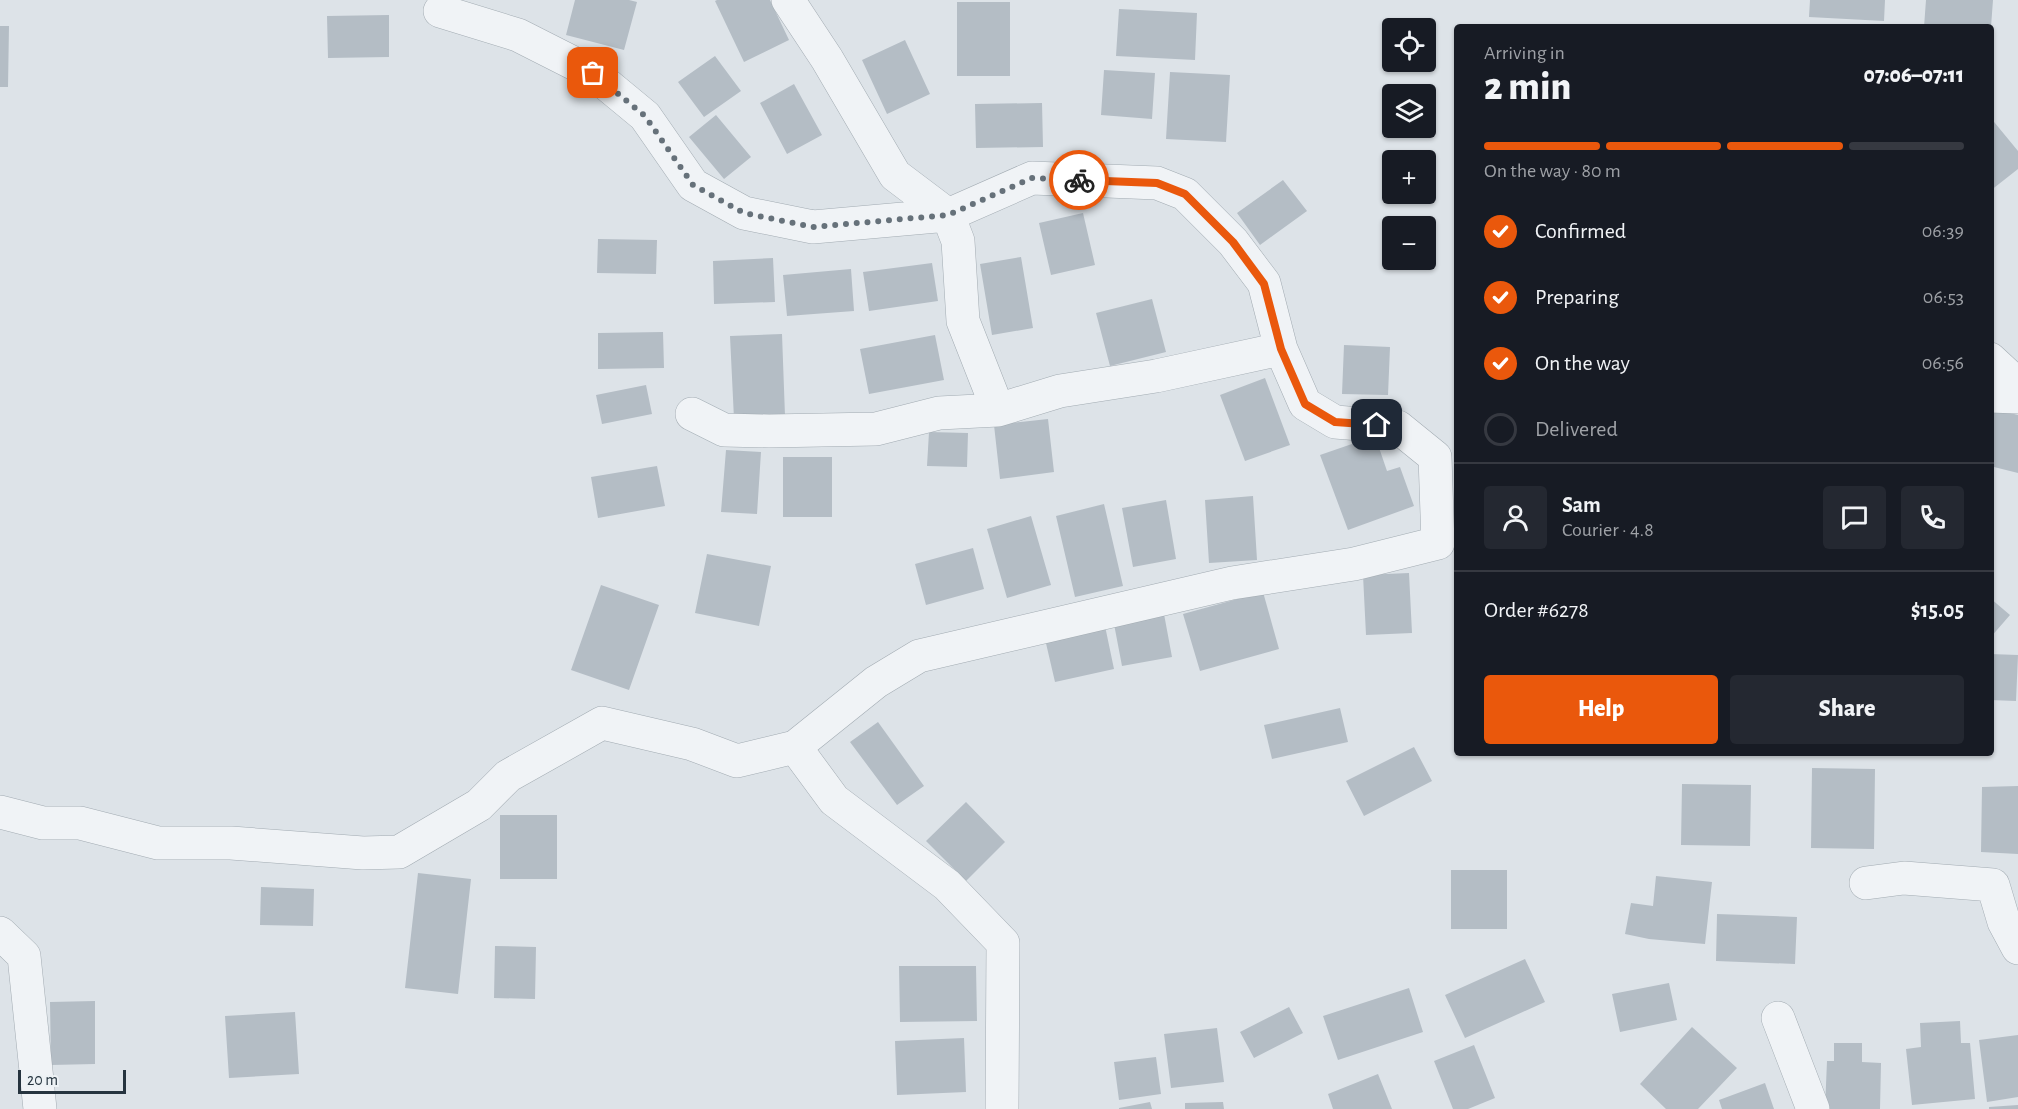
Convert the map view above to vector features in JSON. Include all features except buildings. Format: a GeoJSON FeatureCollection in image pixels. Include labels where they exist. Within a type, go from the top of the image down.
{"type":"FeatureCollection","features":[{"type":"Feature","properties":{"kind":"street"},"geometry":{"type":"LineString","coordinates":[[788,0],[827,59],[895,175],[948,215],[958,241],[963,321],[998,410]]}},
{"type":"Feature","properties":{"kind":"street"},"geometry":{"type":"LineString","coordinates":[[0,812],[43,823],[80,823],[158,843],[231,843],[363,854],[399,852],[479,805],[508,776],[602,723],[692,744],[737,761],[795,747],[876,682],[919,656],[1232,583],[1354,564],[1438,543],[1435,457],[1398,428],[1335,422],[1305,404],[1281,349],[1264,284],[1233,242],[1185,194],[1157,183],[1032,178],[948,215],[813,227],[744,213],[693,185],[645,116],[593,73],[519,35],[441,11]]}},
{"type":"Feature","properties":{"kind":"street"},"geometry":{"type":"LineString","coordinates":[[692,414],[724,430],[876,429],[939,413],[998,410],[1060,391],[1156,376],[1281,349]]}},
{"type":"Feature","properties":{"kind":"street"},"geometry":{"type":"LineString","coordinates":[[1994,363],[2018,385]]}},
{"type":"Feature","properties":{"kind":"street"},"geometry":{"type":"LineString","coordinates":[[1994,396],[2018,397]]}},
{"type":"Feature","properties":{"kind":"street"},"geometry":{"type":"LineString","coordinates":[[795,747],[834,800],[946,885],[1003,943],[1002,1109]]}},
{"type":"Feature","properties":{"kind":"street"},"geometry":{"type":"LineString","coordinates":[[1866,883],[1904,878],[1993,885],[2004,922],[2018,948]]}},
{"type":"Feature","properties":{"kind":"street"},"geometry":{"type":"LineString","coordinates":[[0,933],[24,956],[40,1109]]}},
{"type":"Feature","properties":{"kind":"street"},"geometry":{"type":"LineString","coordinates":[[1778,1018],[1813,1109]]}},
{"type":"Feature","properties":{"kind":"way so far"},"geometry":{"type":"LineString","coordinates":[[593,73],[645,116],[693,185],[744,213],[813,227],[948,215],[1032,178],[1079,180]]}},
{"type":"Feature","properties":{"kind":"route"},"geometry":{"type":"LineString","coordinates":[[1079,180],[1157,183],[1185,194],[1233,242],[1264,284],[1281,349],[1305,404],[1335,422],[1377,425]]}}]}
